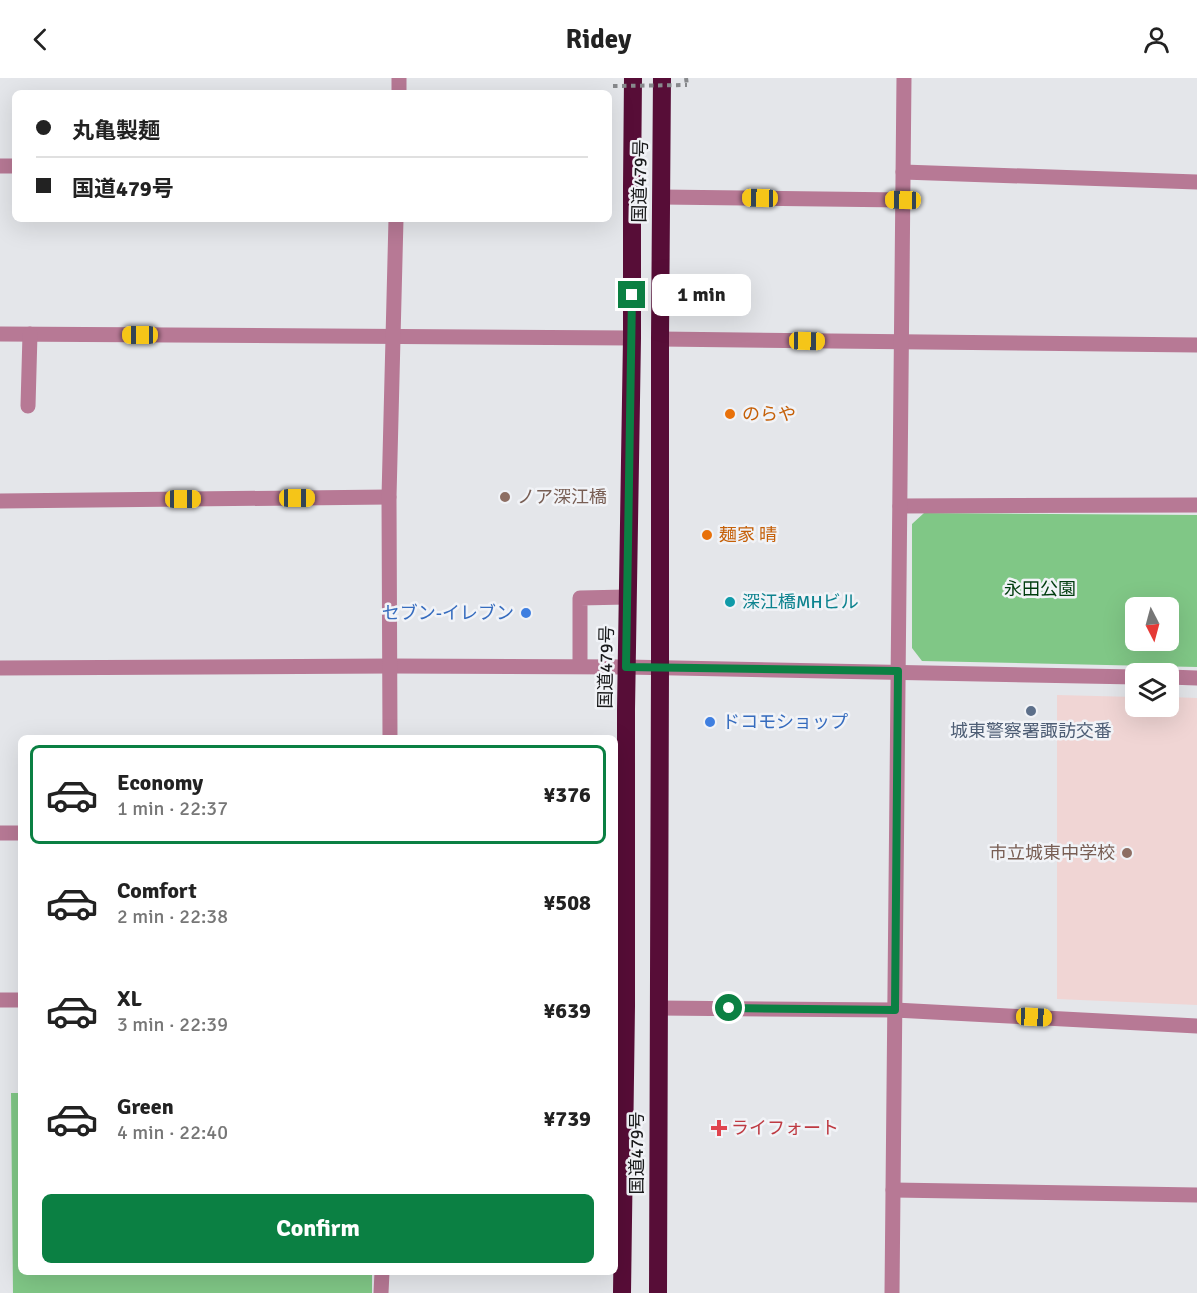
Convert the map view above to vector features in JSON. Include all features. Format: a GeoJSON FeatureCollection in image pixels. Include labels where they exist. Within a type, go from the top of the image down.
{"type":"FeatureCollection","features":[{"type":"Feature","properties":{"kind":"highway","name":"国道479号"},"geometry":{"type":"LineString","coordinates":[[622,1293],[621,1006],[632,338],[633,78]]}},
{"type":"Feature","properties":{"kind":"highway","name":"国道479号"},"geometry":{"type":"LineString","coordinates":[[658,1293],[662,78]]}},
{"type":"Feature","properties":{"kind":"street"},"geometry":{"type":"LineString","coordinates":[[892,1293],[904,78]]}},
{"type":"Feature","properties":{"kind":"street"},"geometry":{"type":"LineString","coordinates":[[903,171],[1197,182]]}},
{"type":"Feature","properties":{"kind":"street"},"geometry":{"type":"LineString","coordinates":[[661,196],[903,200]]}},
{"type":"Feature","properties":{"kind":"street"},"geometry":{"type":"LineString","coordinates":[[390,735],[389,497],[396,222]]}},
{"type":"Feature","properties":{"kind":"street"},"geometry":{"type":"LineString","coordinates":[[0,334],[632,338]]}},
{"type":"Feature","properties":{"kind":"street"},"geometry":{"type":"LineString","coordinates":[[28,406],[30,334]]}},
{"type":"Feature","properties":{"kind":"street"},"geometry":{"type":"LineString","coordinates":[[660,339],[1197,345]]}},
{"type":"Feature","properties":{"kind":"street"},"geometry":{"type":"LineString","coordinates":[[0,501],[389,497]]}},
{"type":"Feature","properties":{"kind":"street"},"geometry":{"type":"LineString","coordinates":[[900,506],[1197,505]]}},
{"type":"Feature","properties":{"kind":"street"},"geometry":{"type":"LineString","coordinates":[[580,666],[580,598],[627,597]]}},
{"type":"Feature","properties":{"kind":"street"},"geometry":{"type":"LineString","coordinates":[[0,668],[580,666],[1125,677]]}},
{"type":"Feature","properties":{"kind":"street"},"geometry":{"type":"LineString","coordinates":[[1179,677],[1197,678]]}},
{"type":"Feature","properties":{"kind":"street"},"geometry":{"type":"LineString","coordinates":[[0,833],[18,833]]}},
{"type":"Feature","properties":{"kind":"street"},"geometry":{"type":"LineString","coordinates":[[0,1000],[18,1000]]}},
{"type":"Feature","properties":{"kind":"street"},"geometry":{"type":"LineString","coordinates":[[658,1008],[895,1010],[1197,1026]]}},
{"type":"Feature","properties":{"kind":"street"},"geometry":{"type":"LineString","coordinates":[[893,1190],[1197,1195]]}},
{"type":"Feature","properties":{"kind":"street"},"geometry":{"type":"LineString","coordinates":[[381,1293],[382,1275]]}},
{"type":"Feature","properties":{"kind":"path"},"geometry":{"type":"LineString","coordinates":[[613,86],[687,85],[686,78]]}},
{"type":"Feature","properties":{"kind":"shaded area","name":"市立城東中学校"},"geometry":{"type":"Polygon","coordinates":[[[1057,695],[1125,697],[1125,717],[1179,717],[1179,697],[1197,698],[1197,1005],[1057,999],[1057,695]]]}},
{"type":"Feature","properties":{"kind":"green space","name":"永田公園"},"geometry":{"type":"Polygon","coordinates":[[[924,513],[1197,515],[1197,667],[1179,667],[1179,663],[1125,663],[1125,665],[922,661],[912,648],[912,524],[924,513]]]}},
{"type":"Feature","properties":{"kind":"green space"},"geometry":{"type":"Polygon","coordinates":[[[11,1093],[18,1093],[18,1275],[372,1275],[372,1293],[13,1293],[11,1093]]]}},
{"type":"Feature","properties":{"kind":"place","name":"のらや"},"geometry":{"type":"Point","coordinates":[730,414]}},
{"type":"Feature","properties":{"kind":"place","name":"ノア深江橋"},"geometry":{"type":"Point","coordinates":[505,497]}},
{"type":"Feature","properties":{"kind":"place","name":"麺家 晴"},"geometry":{"type":"Point","coordinates":[707,535]}},
{"type":"Feature","properties":{"kind":"place","name":"深江橋MHビル"},"geometry":{"type":"Point","coordinates":[730,602]}},
{"type":"Feature","properties":{"kind":"place","name":"セブン-イレブン"},"geometry":{"type":"Point","coordinates":[526,613]}},
{"type":"Feature","properties":{"kind":"place","name":"城東警察署諏訪交番"},"geometry":{"type":"Point","coordinates":[1031,711]}},
{"type":"Feature","properties":{"kind":"place","name":"ドコモショップ"},"geometry":{"type":"Point","coordinates":[710,722]}},
{"type":"Feature","properties":{"kind":"place","name":"市立城東中学校"},"geometry":{"type":"Point","coordinates":[1127,853]}},
{"type":"Feature","properties":{"kind":"place","name":"ライフォート"},"geometry":{"type":"Point","coordinates":[719,1128]}},
{"type":"Feature","properties":{"kind":"route"},"geometry":{"type":"LineString","coordinates":[[632,295],[626,667],[898,671],[895,1010],[729,1008]]}}]}
